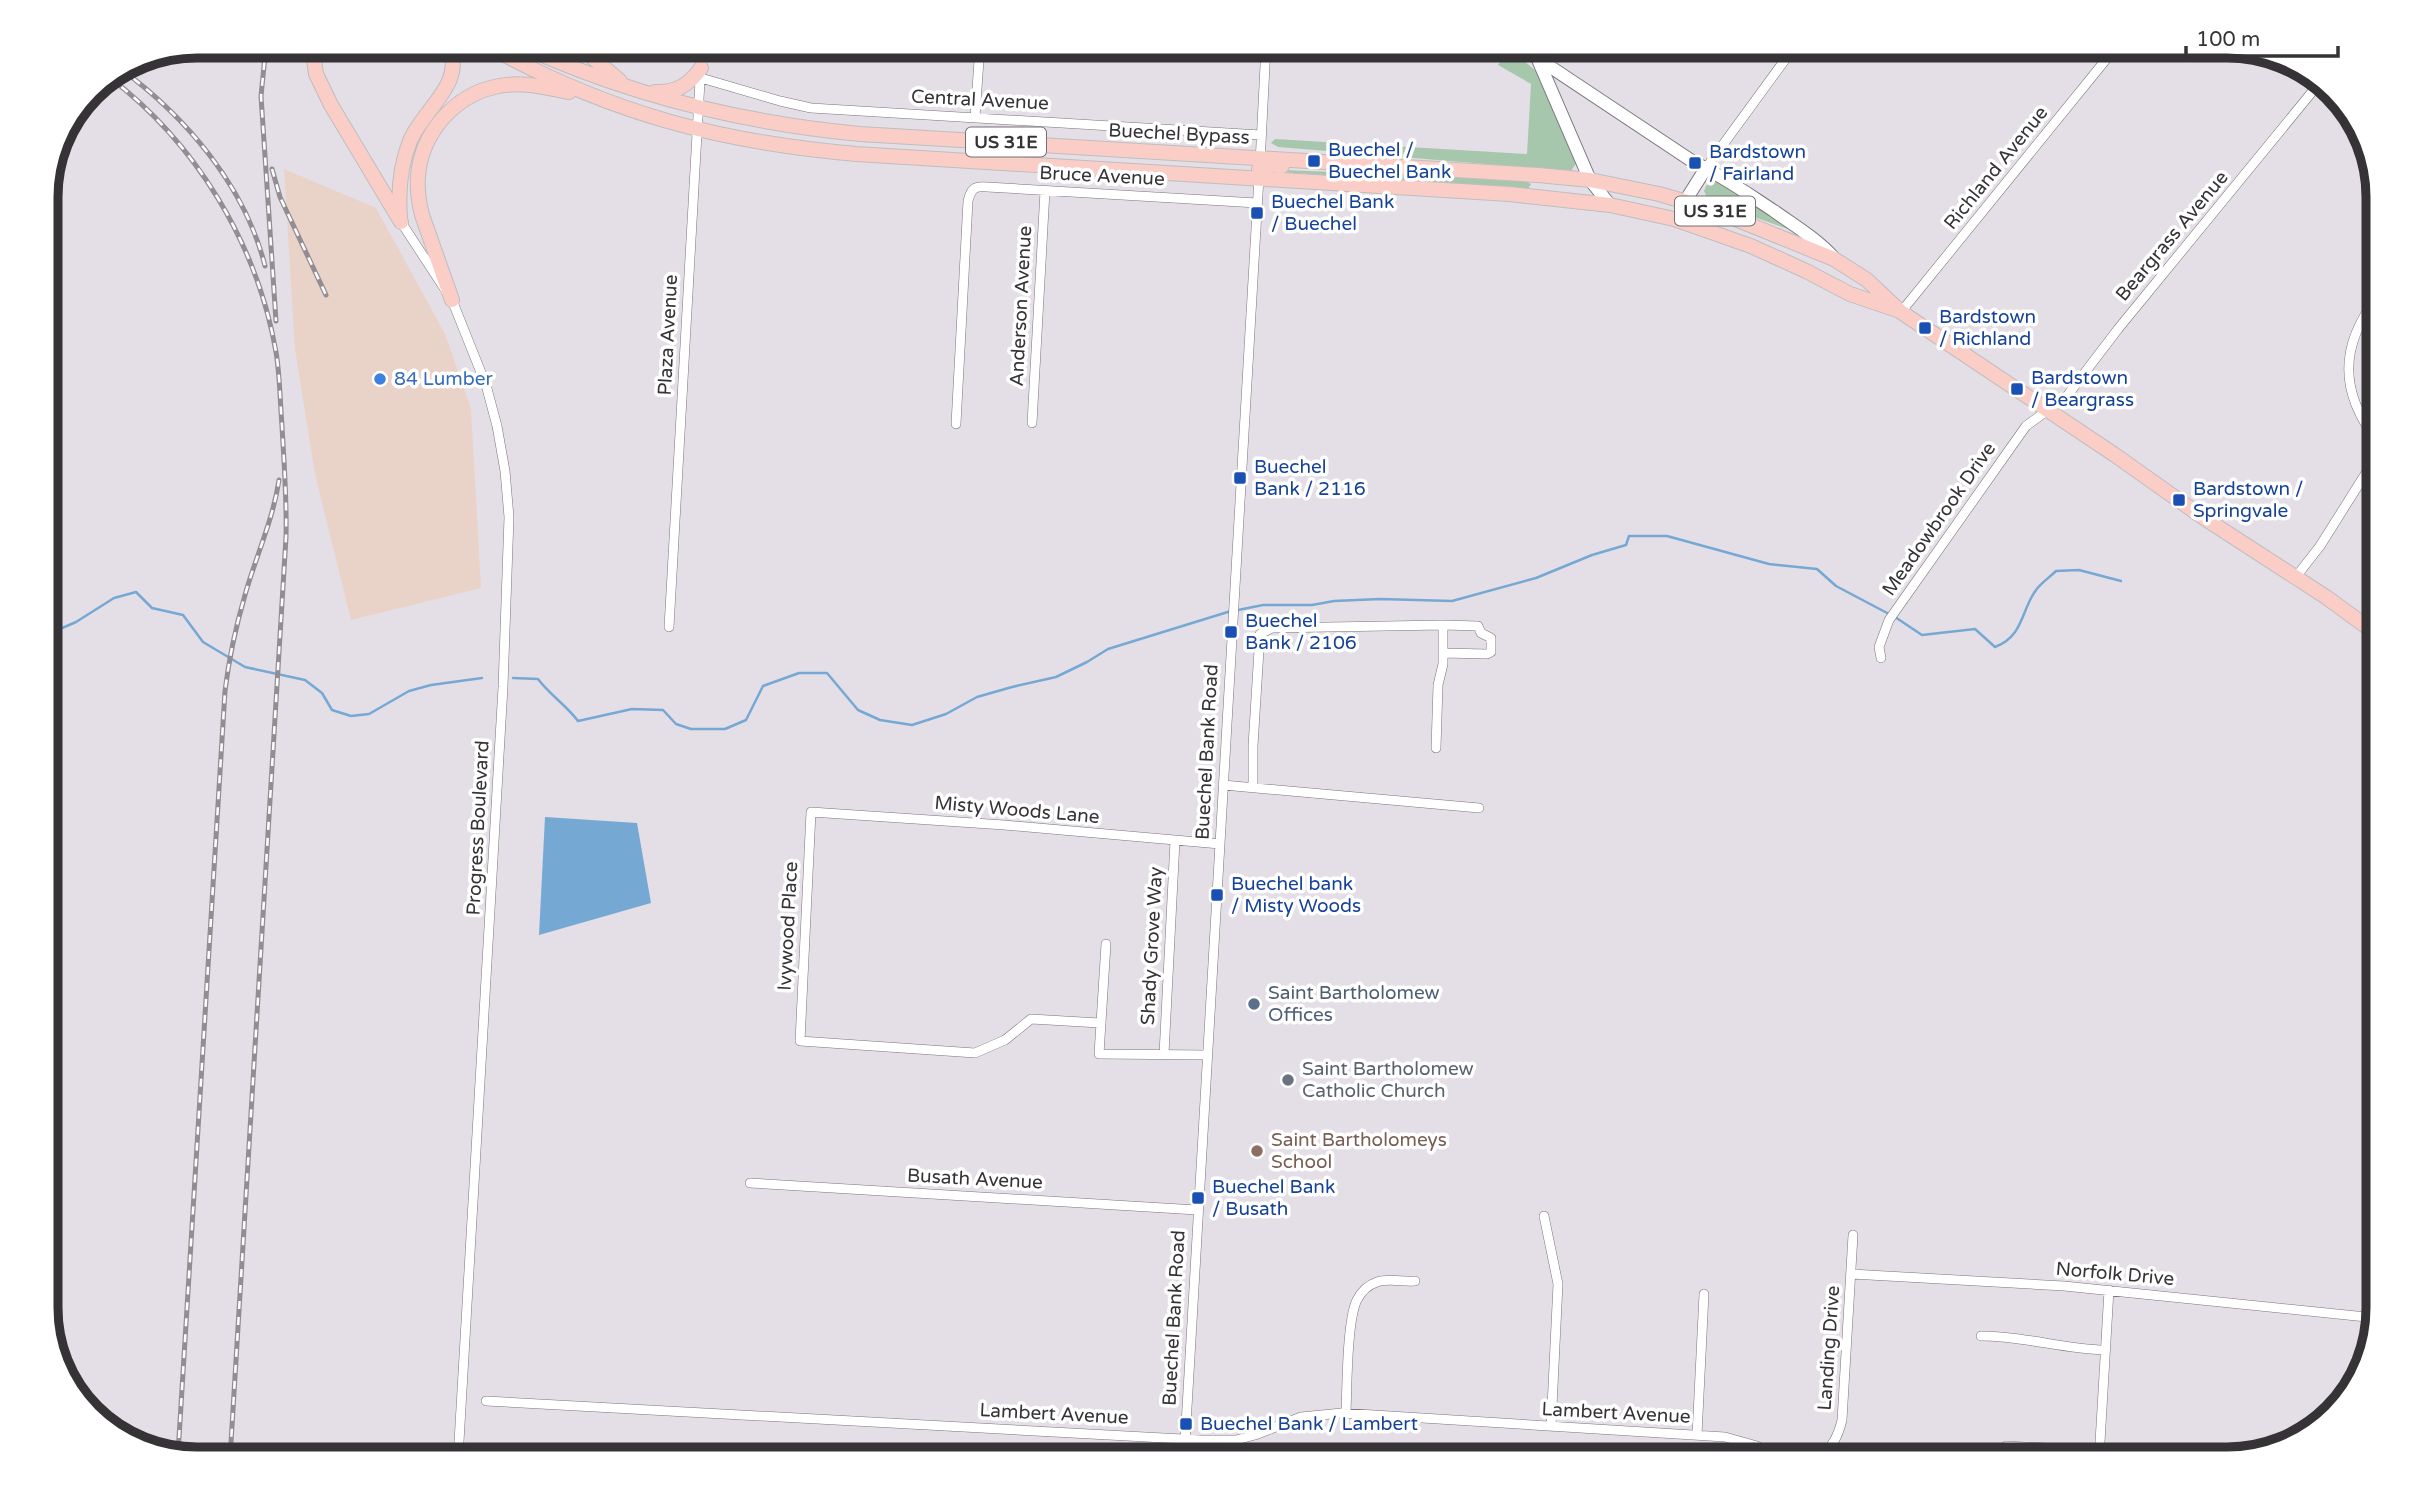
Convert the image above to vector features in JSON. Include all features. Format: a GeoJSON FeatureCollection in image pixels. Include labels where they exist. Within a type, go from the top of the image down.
{"type":"FeatureCollection","features":[{"type":"Feature","properties":{"kind":"main road"},"geometry":{"type":"LineString","coordinates":[[314,58],[316,74],[331,105],[401,222]]}},
{"type":"Feature","properties":{"kind":"main road"},"geometry":{"type":"LineString","coordinates":[[401,222],[400,180],[407,148],[416,129],[447,86],[453,74],[453,58]]}},
{"type":"Feature","properties":{"kind":"main road","name":"Buechel Bypass"},"geometry":{"type":"LineString","coordinates":[[512,58],[588,95],[638,113],[696,130],[768,144],[845,153],[1259,168],[1391,165],[1590,180],[1686,202],[1743,221],[1835,259]]}},
{"type":"Feature","properties":{"kind":"main road","name":"Buechel Bypass"},"geometry":{"type":"LineString","coordinates":[[549,58],[636,90],[698,108],[824,131],[1259,168],[1534,196],[1610,205],[1679,221]]}},
{"type":"Feature","properties":{"kind":"main road"},"geometry":{"type":"LineString","coordinates":[[595,58],[636,90],[664,93],[679,89],[701,73]]}},
{"type":"Feature","properties":{"kind":"main road"},"geometry":{"type":"LineString","coordinates":[[1538,58],[1695,163],[1792,223],[1823,246],[1835,259]]}},
{"type":"Feature","properties":{"kind":"main road"},"geometry":{"type":"LineString","coordinates":[[1538,58],[1590,180],[1610,205]]}},
{"type":"Feature","properties":{"kind":"main road"},"geometry":{"type":"LineString","coordinates":[[452,300],[422,215],[418,195],[418,175],[430,136],[457,105],[475,93],[499,85],[532,85],[588,95]]}},
{"type":"Feature","properties":{"kind":"main road"},"geometry":{"type":"LineString","coordinates":[[1679,221],[1686,202],[1706,168]]}},
{"type":"Feature","properties":{"kind":"main road","name":"US 31E"},"geometry":{"type":"LineString","coordinates":[[1679,221],[1751,246],[1850,294],[1901,312]]}},
{"type":"Feature","properties":{"kind":"main road","name":"US 31E"},"geometry":{"type":"LineString","coordinates":[[1835,259],[1860,275],[1901,312],[2366,627]]}},
{"type":"Feature","properties":{"kind":"main road"},"geometry":{"type":"LineString","coordinates":[[1850,294],[1860,275]]}},
{"type":"Feature","properties":{"kind":"street","name":"Plaza Avenue"},"geometry":{"type":"LineString","coordinates":[[669,627],[702,58]]}},
{"type":"Feature","properties":{"kind":"street"},"geometry":{"type":"LineString","coordinates":[[975,117],[979,58]]}},
{"type":"Feature","properties":{"kind":"street","name":"Buechel Bank Road"},"geometry":{"type":"LineString","coordinates":[[1185,1447],[1265,58]]}},
{"type":"Feature","properties":{"kind":"street"},"geometry":{"type":"LineString","coordinates":[[1706,168],[1786,58]]}},
{"type":"Feature","properties":{"kind":"street","name":"Richland Avenue"},"geometry":{"type":"LineString","coordinates":[[1901,312],[2107,58]]}},
{"type":"Feature","properties":{"kind":"street","name":"Central Avenue"},"geometry":{"type":"LineString","coordinates":[[701,73],[780,101],[811,108],[1261,135]]}},
{"type":"Feature","properties":{"kind":"street","name":"Beargrass Avenue"},"geometry":{"type":"LineString","coordinates":[[2047,411],[2067,396],[2118,329],[2315,88]]}},
{"type":"Feature","properties":{"kind":"street"},"geometry":{"type":"LineString","coordinates":[[1534,196],[1538,175]]}},
{"type":"Feature","properties":{"kind":"street","name":"Bruce Avenue"},"geometry":{"type":"LineString","coordinates":[[956,424],[968,201],[970,193],[977,187],[1257,203]]}},
{"type":"Feature","properties":{"kind":"street","name":"Anderson Avenue"},"geometry":{"type":"LineString","coordinates":[[1032,423],[1045,191]]}},
{"type":"Feature","properties":{"kind":"street","name":"Progress Boulevard"},"geometry":{"type":"LineString","coordinates":[[401,222],[452,300],[486,385],[495,416],[505,471],[509,517],[502,723],[459,1447]]}},
{"type":"Feature","properties":{"kind":"street"},"geometry":{"type":"LineString","coordinates":[[2366,314],[2351,344],[2348,375],[2356,406],[2366,426]]}},
{"type":"Feature","properties":{"kind":"street","name":"Meadowbrook Drive"},"geometry":{"type":"LineString","coordinates":[[1881,658],[1879,647],[1889,620],[2026,426],[2047,411]]}},
{"type":"Feature","properties":{"kind":"street"},"geometry":{"type":"LineString","coordinates":[[2295,578],[2320,546],[2366,473]]}},
{"type":"Feature","properties":{"kind":"street"},"geometry":{"type":"LineString","coordinates":[[1253,787],[1260,634],[1272,628],[1443,625],[1478,626],[1481,634],[1491,638],[1491,652],[1487,654],[1443,653]]}},
{"type":"Feature","properties":{"kind":"street"},"geometry":{"type":"LineString","coordinates":[[1436,748],[1443,625]]}},
{"type":"Feature","properties":{"kind":"street"},"geometry":{"type":"LineString","coordinates":[[1223,785],[1479,808]]}},
{"type":"Feature","properties":{"kind":"street","name":"Misty Woods Lane"},"geometry":{"type":"LineString","coordinates":[[811,813],[1220,844]]}},
{"type":"Feature","properties":{"kind":"street","name":"Ivywood Place"},"geometry":{"type":"LineString","coordinates":[[811,813],[800,1041],[975,1052],[1004,1040],[1031,1019],[1100,1023]]}},
{"type":"Feature","properties":{"kind":"street","name":"Shady Grove Way"},"geometry":{"type":"LineString","coordinates":[[1164,1054],[1175,841]]}},
{"type":"Feature","properties":{"kind":"street"},"geometry":{"type":"LineString","coordinates":[[1105,944],[1099,1054],[1208,1055]]}},
{"type":"Feature","properties":{"kind":"street","name":"Busath Avenue"},"geometry":{"type":"LineString","coordinates":[[750,1183],[1197,1210]]}},
{"type":"Feature","properties":{"kind":"street"},"geometry":{"type":"LineString","coordinates":[[1544,1216],[1558,1284],[1551,1427]]}},
{"type":"Feature","properties":{"kind":"street","name":"Landing Drive"},"geometry":{"type":"LineString","coordinates":[[1830,1447],[1837,1438],[1842,1420],[1853,1235]]}},
{"type":"Feature","properties":{"kind":"street","name":"Norfolk Drive"},"geometry":{"type":"LineString","coordinates":[[1851,1274],[2109,1290],[2366,1317]]}},
{"type":"Feature","properties":{"kind":"street"},"geometry":{"type":"LineString","coordinates":[[1346,1413],[1351,1323],[1357,1298],[1376,1282],[1415,1281]]}},
{"type":"Feature","properties":{"kind":"street"},"geometry":{"type":"LineString","coordinates":[[2100,1447],[2109,1290]]}},
{"type":"Feature","properties":{"kind":"street"},"geometry":{"type":"LineString","coordinates":[[1696,1435],[1704,1294]]}},
{"type":"Feature","properties":{"kind":"street"},"geometry":{"type":"LineString","coordinates":[[1981,1335],[2011,1336],[2078,1350],[2105,1350]]}},
{"type":"Feature","properties":{"kind":"street","name":"Lambert Avenue"},"geometry":{"type":"LineString","coordinates":[[486,1401],[1236,1440],[1301,1417],[1346,1413],[1696,1435],[1744,1441],[1754,1447]]}},
{"type":"Feature","properties":{"kind":"street"},"geometry":{"type":"LineString","coordinates":[[2006,1446],[2015,1447]]}},
{"type":"Feature","properties":{"kind":"shaded area","name":"84 Lumber"},"geometry":{"type":"Polygon","coordinates":[[[284,169],[376,208],[445,334],[471,409],[481,588],[351,620],[315,474],[295,349],[284,169]]]}},
{"type":"Feature","properties":{"kind":"green space"},"geometry":{"type":"Polygon","coordinates":[[[1503,58],[1521,58],[1536,71],[1577,162],[1571,171],[1278,147],[1271,143],[1275,139],[1527,154],[1531,84],[1498,65],[1503,58]]]}},
{"type":"Feature","properties":{"kind":"green space"},"geometry":{"type":"Polygon","coordinates":[[[1280,172],[1520,178],[1531,184],[1528,189],[1280,172]]]}},
{"type":"Feature","properties":{"kind":"green space"},"geometry":{"type":"Polygon","coordinates":[[[1714,179],[1788,229],[1709,201],[1704,191],[1714,179]]]}},
{"type":"Feature","properties":{"kind":"water"},"geometry":{"type":"Polygon","coordinates":[[[545,817],[637,823],[651,903],[539,935],[545,817]]]}},
{"type":"Feature","properties":{"kind":"waterway"},"geometry":{"type":"LineString","coordinates":[[1238,610],[1263,605],[1312,605],[1380,599],[1452,601],[1536,578],[1592,555],[1626,545],[1629,536],[1667,536],[1769,564],[1817,569],[1836,586],[1889,614]]}},
{"type":"Feature","properties":{"kind":"waterway"},"geometry":{"type":"LineString","coordinates":[[1895,617],[1922,635],[1975,629],[1995,647],[2012,636],[2036,590],[2056,571],[2079,570],[2121,581]]}},
{"type":"Feature","properties":{"kind":"waterway"},"geometry":{"type":"LineString","coordinates":[[58,630],[76,622],[114,598],[136,592],[152,608],[183,615],[203,642],[245,667],[305,680],[322,693],[332,710],[351,716],[369,714],[409,691],[482,678]]}},
{"type":"Feature","properties":{"kind":"waterway"},"geometry":{"type":"LineString","coordinates":[[513,678],[538,679],[578,721],[632,709],[663,710],[676,724],[691,729],[725,729],[746,720],[763,686],[799,673],[827,673],[858,710],[880,720],[912,725],[946,714],[977,697],[1056,677],[1108,649],[1231,611]]}},
{"type":"Feature","properties":{"kind":"railway"},"geometry":{"type":"LineString","coordinates":[[265,58],[261,96],[276,321]]}},
{"type":"Feature","properties":{"kind":"railway"},"geometry":{"type":"LineString","coordinates":[[129,75],[190,131],[228,181],[256,237],[265,266]]}},
{"type":"Feature","properties":{"kind":"railway"},"geometry":{"type":"LineString","coordinates":[[116,83],[169,132],[218,198],[238,234],[254,272],[267,312],[278,370],[286,537],[231,1447]]}},
{"type":"Feature","properties":{"kind":"railway"},"geometry":{"type":"LineString","coordinates":[[272,169],[280,197],[326,295]]}},
{"type":"Feature","properties":{"kind":"railway"},"geometry":{"type":"LineString","coordinates":[[178,1446],[225,691],[239,618],[273,509],[279,480]]}},
{"type":"Feature","properties":{"kind":"place","name":"Buechel / Buechel Bank"},"geometry":{"type":"Point","coordinates":[1314,161]}},
{"type":"Feature","properties":{"kind":"place","name":"Bardstown / Fairland"},"geometry":{"type":"Point","coordinates":[1695,163]}},
{"type":"Feature","properties":{"kind":"place","name":"Buechel Bank / Buechel"},"geometry":{"type":"Point","coordinates":[1257,213]}},
{"type":"Feature","properties":{"kind":"place","name":"Bardstown / Richland"},"geometry":{"type":"Point","coordinates":[1925,328]}},
{"type":"Feature","properties":{"kind":"place","name":"84 Lumber"},"geometry":{"type":"Point","coordinates":[380,379]}},
{"type":"Feature","properties":{"kind":"place","name":"Bardstown / Beargrass"},"geometry":{"type":"Point","coordinates":[2017,389]}},
{"type":"Feature","properties":{"kind":"place","name":"Buechel Bank / 2116"},"geometry":{"type":"Point","coordinates":[1240,478]}},
{"type":"Feature","properties":{"kind":"place","name":"Bardstown / Springvale"},"geometry":{"type":"Point","coordinates":[2179,500]}},
{"type":"Feature","properties":{"kind":"place","name":"Buechel Bank / 2106"},"geometry":{"type":"Point","coordinates":[1231,632]}},
{"type":"Feature","properties":{"kind":"place","name":"Buechel bank / Misty Woods"},"geometry":{"type":"Point","coordinates":[1217,895]}},
{"type":"Feature","properties":{"kind":"place","name":"Saint Bartholomew Offices"},"geometry":{"type":"Point","coordinates":[1254,1004]}},
{"type":"Feature","properties":{"kind":"place","name":"Saint Bartholomew Catholic Church"},"geometry":{"type":"Point","coordinates":[1288,1080]}},
{"type":"Feature","properties":{"kind":"place","name":"Saint Bartholomeys School"},"geometry":{"type":"Point","coordinates":[1257,1151]}},
{"type":"Feature","properties":{"kind":"place","name":"Buechel Bank / Busath"},"geometry":{"type":"Point","coordinates":[1198,1198]}},
{"type":"Feature","properties":{"kind":"place","name":"Buechel Bank / Lambert"},"geometry":{"type":"Point","coordinates":[1186,1424]}}]}
